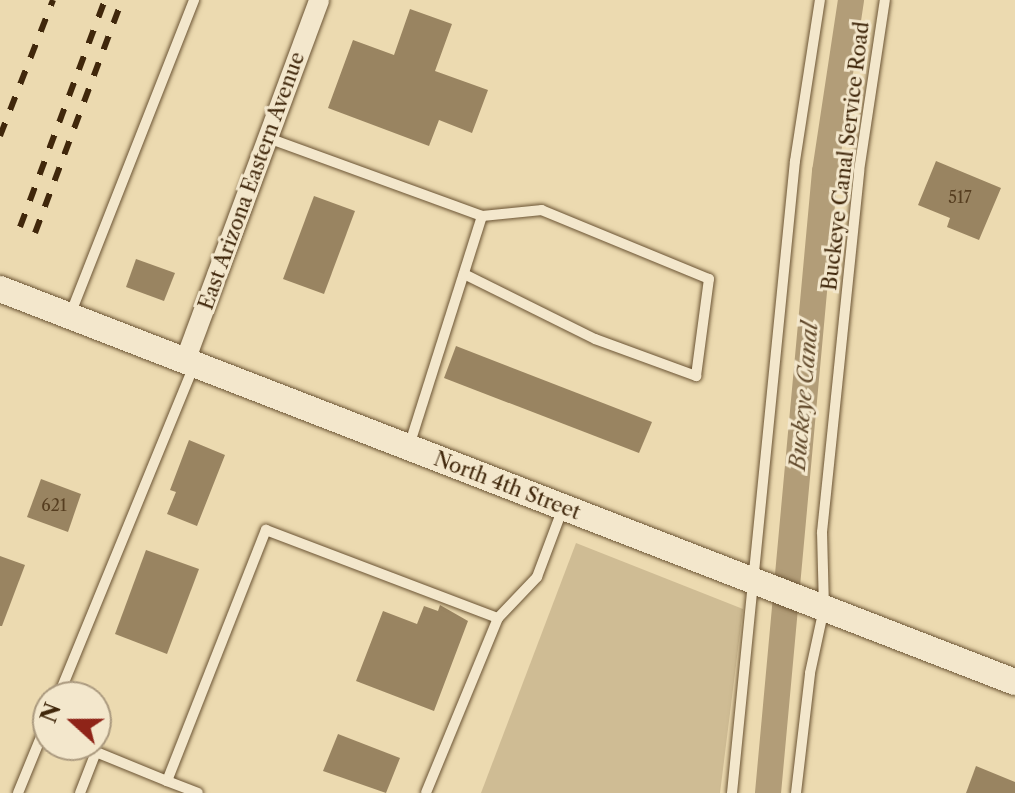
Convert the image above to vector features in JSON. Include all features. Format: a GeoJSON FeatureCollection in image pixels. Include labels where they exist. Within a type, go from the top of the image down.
{"type":"FeatureCollection","features":[{"type":"Feature","properties":{"kind":"street","name":"East Arizona Eastern Avenue"},"geometry":{"type":"LineString","coordinates":[[189,363],[319,0]]}},
{"type":"Feature","properties":{"kind":"street","name":"North 4th Street"},"geometry":{"type":"LineString","coordinates":[[0,289],[1015,682]]}},
{"type":"Feature","properties":{"kind":"lane"},"geometry":{"type":"LineString","coordinates":[[70,316],[194,0]]}},
{"type":"Feature","properties":{"kind":"lane"},"geometry":{"type":"LineString","coordinates":[[732,793],[762,584],[795,161],[820,0]]}},
{"type":"Feature","properties":{"kind":"lane","name":"Buckeye Canal Service Road"},"geometry":{"type":"LineString","coordinates":[[796,793],[818,606],[822,532],[859,171],[885,0]]}},
{"type":"Feature","properties":{"kind":"lane"},"geometry":{"type":"LineString","coordinates":[[268,138],[482,216],[542,210],[709,279],[696,376],[595,339],[464,274]]}},
{"type":"Feature","properties":{"kind":"lane"},"geometry":{"type":"LineString","coordinates":[[408,447],[482,216]]}},
{"type":"Feature","properties":{"kind":"lane"},"geometry":{"type":"LineString","coordinates":[[64,681],[189,363]]}},
{"type":"Feature","properties":{"kind":"lane"},"geometry":{"type":"LineString","coordinates":[[426,793],[498,618],[537,577],[563,507]]}},
{"type":"Feature","properties":{"kind":"lane"},"geometry":{"type":"LineString","coordinates":[[167,781],[266,530],[498,618]]}},
{"type":"Feature","properties":{"kind":"lane"},"geometry":{"type":"LineString","coordinates":[[80,793],[96,752],[198,793]]}},
{"type":"Feature","properties":{"kind":"lane"},"geometry":{"type":"LineString","coordinates":[[18,793],[32,759]]}},
{"type":"Feature","properties":{"kind":"shaded area"},"geometry":{"type":"Polygon","coordinates":[[[576,543],[743,609],[720,793],[481,793],[576,543]]]}},
{"type":"Feature","properties":{"kind":"building"},"geometry":{"type":"Polygon","coordinates":[[[410,9],[452,24],[435,71],[488,90],[472,133],[439,120],[429,146],[328,108],[353,40],[394,55],[410,9]]]}},
{"type":"Feature","properties":{"kind":"building"},"geometry":{"type":"Polygon","coordinates":[[[936,161],[1001,188],[979,240],[947,227],[950,218],[918,205],[936,161]]]}},
{"type":"Feature","properties":{"kind":"building"},"geometry":{"type":"Polygon","coordinates":[[[314,196],[355,211],[324,294],[283,279],[314,196]]]}},
{"type":"Feature","properties":{"kind":"building"},"geometry":{"type":"Polygon","coordinates":[[[136,259],[175,273],[164,301],[126,287],[136,259]]]}},
{"type":"Feature","properties":{"kind":"building"},"geometry":{"type":"Polygon","coordinates":[[[456,346],[652,422],[639,453],[444,378],[456,346]]]}},
{"type":"Feature","properties":{"kind":"building"},"geometry":{"type":"Polygon","coordinates":[[[189,440],[225,455],[197,526],[167,514],[176,492],[170,490],[189,440]]]}},
{"type":"Feature","properties":{"kind":"building"},"geometry":{"type":"Polygon","coordinates":[[[41,479],[81,494],[68,532],[27,517],[41,479]]]}},
{"type":"Feature","properties":{"kind":"building"},"geometry":{"type":"Polygon","coordinates":[[[146,550],[199,569],[167,654],[115,634],[146,550]]]}},
{"type":"Feature","properties":{"kind":"building"},"geometry":{"type":"Polygon","coordinates":[[[0,556],[25,565],[2,626],[0,626],[0,556]]]}},
{"type":"Feature","properties":{"kind":"building"},"geometry":{"type":"Polygon","coordinates":[[[440,605],[468,621],[434,711],[356,681],[383,611],[417,624],[424,606],[438,611],[440,605]]]}},
{"type":"Feature","properties":{"kind":"building"},"geometry":{"type":"Polygon","coordinates":[[[338,734],[400,758],[386,793],[323,771],[338,734]]]}},
{"type":"Feature","properties":{"kind":"building"},"geometry":{"type":"Polygon","coordinates":[[[976,766],[1015,782],[1015,793],[966,793],[976,766]]]}},
{"type":"Feature","properties":{"kind":"waterway","name":"Buckeye Canal"},"geometry":{"type":"LineString","coordinates":[[768,793],[825,172],[851,0]]}},
{"type":"Feature","properties":{"kind":"railway"},"geometry":{"type":"LineString","coordinates":[[0,136],[53,0]]}},
{"type":"Feature","properties":{"kind":"railway"},"geometry":{"type":"LineString","coordinates":[[20,227],[105,0]]}},
{"type":"Feature","properties":{"kind":"railway"},"geometry":{"type":"LineString","coordinates":[[35,233],[122,0]]}}]}
